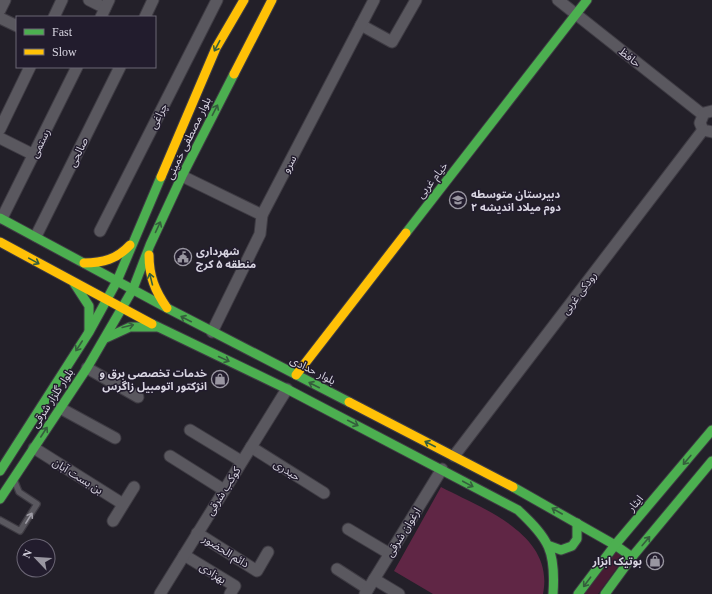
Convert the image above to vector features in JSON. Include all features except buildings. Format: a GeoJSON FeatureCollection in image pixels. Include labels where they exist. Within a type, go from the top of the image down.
{"type":"FeatureCollection","features":[{"type":"Feature","properties":{"kind":"main road","name":"بلوار مصطفی خمینی"},"geometry":{"type":"LineString","coordinates":[[106,301],[117,281],[204,75],[228,25],[244,0]]}},
{"type":"Feature","properties":{"kind":"main road","name":"بلوار مصطفی خمینی"},"geometry":{"type":"LineString","coordinates":[[122,309],[133,289],[150,244],[182,176],[251,38],[272,0]]}},
{"type":"Feature","properties":{"kind":"main road","name":"خیام غربی"},"geometry":{"type":"LineString","coordinates":[[296,375],[587,0]]}},
{"type":"Feature","properties":{"kind":"main road"},"geometry":{"type":"LineString","coordinates":[[228,25],[229,37],[234,43],[243,43],[251,38]]}},
{"type":"Feature","properties":{"kind":"main road"},"geometry":{"type":"LineString","coordinates":[[204,75],[209,70],[222,68],[228,77],[227,86]]}},
{"type":"Feature","properties":{"kind":"main road","name":"بلوار حدادی"},"geometry":{"type":"LineString","coordinates":[[1,218],[212,332],[525,493],[615,545],[632,557]]}},
{"type":"Feature","properties":{"kind":"main road"},"geometry":{"type":"LineString","coordinates":[[84,263],[100,263],[114,260],[125,251],[136,237]]}},
{"type":"Feature","properties":{"kind":"main road"},"geometry":{"type":"LineString","coordinates":[[0,242],[156,327],[287,389],[518,510],[541,532],[550,546],[556,572],[553,594]]}},
{"type":"Feature","properties":{"kind":"main road"},"geometry":{"type":"LineString","coordinates":[[150,244],[149,276],[157,296],[167,308]]}},
{"type":"Feature","properties":{"kind":"main road"},"geometry":{"type":"LineString","coordinates":[[74,283],[89,306],[89,332]]}},
{"type":"Feature","properties":{"kind":"main road","name":"بلوار گلزار شرقی"},"geometry":{"type":"LineString","coordinates":[[0,471],[89,332],[106,301]]}},
{"type":"Feature","properties":{"kind":"main road","name":"بلوار گلزار شرقی"},"geometry":{"type":"LineString","coordinates":[[0,499],[87,368],[122,309]]}},
{"type":"Feature","properties":{"kind":"main road"},"geometry":{"type":"LineString","coordinates":[[104,339],[124,327],[135,325],[156,327]]}},
{"type":"Feature","properties":{"kind":"main road","name":"ایثار"},"geometry":{"type":"LineString","coordinates":[[578,594],[615,545],[712,430]]}},
{"type":"Feature","properties":{"kind":"main road"},"geometry":{"type":"LineString","coordinates":[[605,594],[632,557],[712,461]]}},
{"type":"Feature","properties":{"kind":"main road"},"geometry":{"type":"LineString","coordinates":[[550,546],[562,551],[574,545],[577,539],[577,523]]}},
{"type":"Feature","properties":{"kind":"street"},"geometry":{"type":"LineString","coordinates":[[0,10],[5,0]]}},
{"type":"Feature","properties":{"kind":"street"},"geometry":{"type":"LineString","coordinates":[[54,16],[62,0]]}},
{"type":"Feature","properties":{"kind":"street"},"geometry":{"type":"LineString","coordinates":[[89,0],[105,8]]}},
{"type":"Feature","properties":{"kind":"street"},"geometry":{"type":"LineString","coordinates":[[145,16],[153,0]]}},
{"type":"Feature","properties":{"kind":"street","name":"چراغی"},"geometry":{"type":"LineString","coordinates":[[100,231],[217,0]]}},
{"type":"Feature","properties":{"kind":"street","name":"سرو"},"geometry":{"type":"LineString","coordinates":[[212,332],[260,234],[262,215],[374,0]]}},
{"type":"Feature","properties":{"kind":"street"},"geometry":{"type":"LineString","coordinates":[[361,26],[392,42],[416,0]]}},
{"type":"Feature","properties":{"kind":"street","name":"حافظ"},"geometry":{"type":"LineString","coordinates":[[558,0],[707,113]]}},
{"type":"Feature","properties":{"kind":"street"},"geometry":{"type":"LineString","coordinates":[[0,18],[16,26]]}},
{"type":"Feature","properties":{"kind":"street"},"geometry":{"type":"LineString","coordinates":[[0,129],[30,68]]}},
{"type":"Feature","properties":{"kind":"street","name":"رستمی"},"geometry":{"type":"LineString","coordinates":[[1,218],[77,68]]}},
{"type":"Feature","properties":{"kind":"street","name":"صالحی"},"geometry":{"type":"LineString","coordinates":[[36,236],[120,68]]}},
{"type":"Feature","properties":{"kind":"street"},"geometry":{"type":"LineString","coordinates":[[707,113],[700,123],[708,131]]}},
{"type":"Feature","properties":{"kind":"street","name":"رودکی غربی"},"geometry":{"type":"LineString","coordinates":[[454,456],[708,131]]}},
{"type":"Feature","properties":{"kind":"street"},"geometry":{"type":"LineString","coordinates":[[0,138],[34,154]]}},
{"type":"Feature","properties":{"kind":"street"},"geometry":{"type":"LineString","coordinates":[[182,176],[262,215]]}},
{"type":"Feature","properties":{"kind":"street"},"geometry":{"type":"LineString","coordinates":[[87,368],[138,397]]}},
{"type":"Feature","properties":{"kind":"street","name":"کوکب شرقی"},"geometry":{"type":"LineString","coordinates":[[160,594],[287,389]]}},
{"type":"Feature","properties":{"kind":"street"},"geometry":{"type":"LineString","coordinates":[[60,408],[115,438]]}},
{"type":"Feature","properties":{"kind":"street"},"geometry":{"type":"LineString","coordinates":[[190,430],[242,462]]}},
{"type":"Feature","properties":{"kind":"street","name":"حیدری"},"geometry":{"type":"LineString","coordinates":[[251,447],[324,493]]}},
{"type":"Feature","properties":{"kind":"street","name":"بن بست آبان"},"geometry":{"type":"LineString","coordinates":[[34,448],[123,504]]}},
{"type":"Feature","properties":{"kind":"street"},"geometry":{"type":"LineString","coordinates":[[170,456],[224,490]]}},
{"type":"Feature","properties":{"kind":"street","name":"ارغوان شرقی"},"geometry":{"type":"LineString","coordinates":[[369,587],[442,469]]}},
{"type":"Feature","properties":{"kind":"street"},"geometry":{"type":"LineString","coordinates":[[113,521],[134,487]]}},
{"type":"Feature","properties":{"kind":"street"},"geometry":{"type":"LineString","coordinates":[[348,529],[390,554]]}},
{"type":"Feature","properties":{"kind":"street","name":"دائم الحضور"},"geometry":{"type":"LineString","coordinates":[[197,533],[257,571],[268,552]]}},
{"type":"Feature","properties":{"kind":"street","name":"بهزادی"},"geometry":{"type":"LineString","coordinates":[[184,555],[235,586],[230,594]]}},
{"type":"Feature","properties":{"kind":"street"},"geometry":{"type":"LineString","coordinates":[[337,569],[369,587],[399,594]]}},
{"type":"Feature","properties":{"kind":"lane"},"geometry":{"type":"LineString","coordinates":[[0,520],[20,531],[37,504],[19,492],[14,478]]}},
{"type":"Feature","properties":{"kind":"shaded area"},"geometry":{"type":"Polygon","coordinates":[[[441,487],[495,515],[512,526],[527,540],[538,555],[544,573],[543,594],[433,594],[394,571],[441,487]]]}},
{"type":"Feature","properties":{"kind":"shaded area"},"geometry":{"type":"Polygon","coordinates":[[[615,550],[624,558],[598,594],[583,594],[615,550]]]}},
{"type":"Feature","properties":{"kind":"traffic: fast"},"geometry":{"type":"LineString","coordinates":[[406,233],[587,0]]}},
{"type":"Feature","properties":{"kind":"traffic: fast"},"geometry":{"type":"LineString","coordinates":[[0,499],[87,368],[133,289],[150,245],[182,176],[234,74]]}},
{"type":"Feature","properties":{"kind":"traffic: fast"},"geometry":{"type":"LineString","coordinates":[[0,471],[89,332],[117,281],[161,177]]}},
{"type":"Feature","properties":{"kind":"traffic: fast"},"geometry":{"type":"LineString","coordinates":[[0,218],[167,308],[349,402]]}},
{"type":"Feature","properties":{"kind":"traffic: fast"},"geometry":{"type":"LineString","coordinates":[[74,283],[89,306],[89,331]]}},
{"type":"Feature","properties":{"kind":"traffic: fast"},"geometry":{"type":"LineString","coordinates":[[152,324],[287,389],[518,510],[537,529],[548,547],[553,567],[553,594]]}},
{"type":"Feature","properties":{"kind":"traffic: fast"},"geometry":{"type":"LineString","coordinates":[[106,338],[130,327],[156,327]]}},
{"type":"Feature","properties":{"kind":"traffic: fast"},"geometry":{"type":"LineString","coordinates":[[578,594],[615,545],[712,430]]}},
{"type":"Feature","properties":{"kind":"traffic: fast"},"geometry":{"type":"LineString","coordinates":[[605,594],[632,557],[712,461]]}},
{"type":"Feature","properties":{"kind":"traffic: fast"},"geometry":{"type":"LineString","coordinates":[[513,487],[615,545],[632,557]]}},
{"type":"Feature","properties":{"kind":"traffic: fast"},"geometry":{"type":"LineString","coordinates":[[550,546],[561,550],[572,546],[577,539],[577,523]]}},
{"type":"Feature","properties":{"kind":"traffic: slow"},"geometry":{"type":"LineString","coordinates":[[161,177],[216,48],[244,0]]}},
{"type":"Feature","properties":{"kind":"traffic: slow"},"geometry":{"type":"LineString","coordinates":[[234,74],[272,0]]}},
{"type":"Feature","properties":{"kind":"traffic: slow"},"geometry":{"type":"LineString","coordinates":[[296,375],[406,233]]}},
{"type":"Feature","properties":{"kind":"traffic: slow"},"geometry":{"type":"LineString","coordinates":[[0,242],[152,324]]}},
{"type":"Feature","properties":{"kind":"traffic: slow"},"geometry":{"type":"LineString","coordinates":[[84,263],[103,261],[115,257],[130,245]]}},
{"type":"Feature","properties":{"kind":"traffic: slow"},"geometry":{"type":"LineString","coordinates":[[149,255],[150,270],[154,283],[159,296],[167,308]]}},
{"type":"Feature","properties":{"kind":"traffic: slow"},"geometry":{"type":"LineString","coordinates":[[349,402],[513,487]]}},
{"type":"Feature","properties":{"kind":"place","name":"دبیرستان متوسطه دوم میلاد اندیشه ۲"},"geometry":{"type":"Point","coordinates":[458,200]}},
{"type":"Feature","properties":{"kind":"place","name":"شهرداری منطقه ۵ کرج"},"geometry":{"type":"Point","coordinates":[183,257]}},
{"type":"Feature","properties":{"kind":"place","name":"خدمات تخصصی برق و انژکتور اتومبیل زاگرس"},"geometry":{"type":"Point","coordinates":[220,379]}},
{"type":"Feature","properties":{"kind":"place","name":"بوتیک ابزار"},"geometry":{"type":"Point","coordinates":[655,561]}}]}
